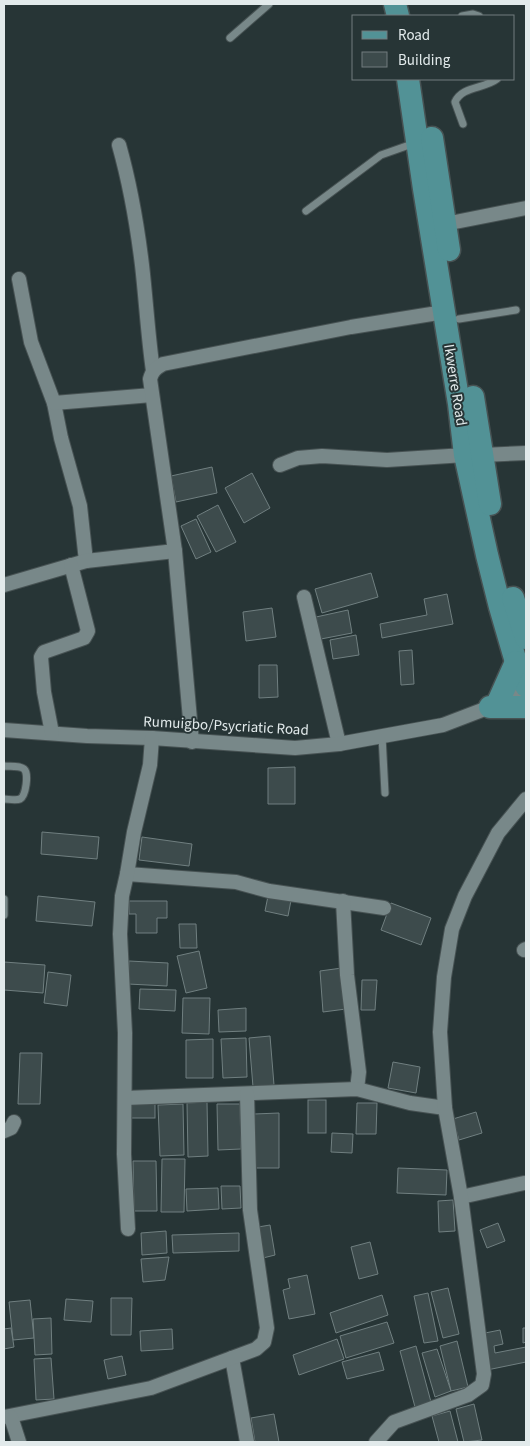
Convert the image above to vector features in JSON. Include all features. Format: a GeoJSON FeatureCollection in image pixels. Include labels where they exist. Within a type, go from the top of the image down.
{"type":"FeatureCollection","features":[{"type":"Feature","properties":{"kind":"main road","name":"Ikwerre Road"},"geometry":{"type":"LineString","coordinates":[[408,80],[451,316],[474,455],[487,555],[516,662],[526,687]]}},
{"type":"Feature","properties":{"kind":"main road","name":"Ikwerre Road"},"geometry":{"type":"LineString","coordinates":[[423,80],[446,224],[451,316]]}},
{"type":"Feature","properties":{"kind":"main road","name":"Ikwerre Road"},"geometry":{"type":"LineString","coordinates":[[474,455],[489,498],[510,587],[526,638]]}},
{"type":"Feature","properties":{"kind":"main road"},"geometry":{"type":"LineString","coordinates":[[516,662],[495,703],[526,707]]}},
{"type":"Feature","properties":{"kind":"street"},"geometry":{"type":"LineString","coordinates":[[119,145],[127,173],[140,257],[153,371],[150,378],[152,395],[175,551],[192,742]]}},
{"type":"Feature","properties":{"kind":"street"},"geometry":{"type":"LineString","coordinates":[[446,224],[526,208]]}},
{"type":"Feature","properties":{"kind":"street"},"geometry":{"type":"LineString","coordinates":[[19,279],[31,342],[54,403],[61,438],[80,506],[86,561]]}},
{"type":"Feature","properties":{"kind":"street"},"geometry":{"type":"LineString","coordinates":[[153,371],[163,364],[351,326],[451,316]]}},
{"type":"Feature","properties":{"kind":"street"},"geometry":{"type":"LineString","coordinates":[[54,403],[152,395]]}},
{"type":"Feature","properties":{"kind":"street"},"geometry":{"type":"LineString","coordinates":[[280,464],[298,458],[322,456],[387,460],[526,453]]}},
{"type":"Feature","properties":{"kind":"street"},"geometry":{"type":"LineString","coordinates":[[4,585],[86,561],[175,551]]}},
{"type":"Feature","properties":{"kind":"street"},"geometry":{"type":"LineString","coordinates":[[52,733],[44,692],[41,657],[44,652],[84,638],[88,631],[71,566]]}},
{"type":"Feature","properties":{"kind":"street"},"geometry":{"type":"LineString","coordinates":[[304,597],[339,744]]}},
{"type":"Feature","properties":{"kind":"street","name":"Rumuigbo/Psycriatic Road"},"geometry":{"type":"LineString","coordinates":[[4,730],[295,748],[339,744],[442,725],[495,703],[526,687]]}},
{"type":"Feature","properties":{"kind":"street"},"geometry":{"type":"LineString","coordinates":[[128,1229],[124,1154],[124,1033],[120,934],[122,896],[134,832],[150,765],[152,738]]}},
{"type":"Feature","properties":{"kind":"street"},"geometry":{"type":"LineString","coordinates":[[376,1442],[394,1422],[468,1396],[482,1385],[484,1374],[461,1197],[445,1108],[440,1032],[444,977],[452,929],[465,896],[498,833],[526,799]]}},
{"type":"Feature","properties":{"kind":"street"},"geometry":{"type":"LineString","coordinates":[[127,874],[236,882],[269,890],[384,908]]}},
{"type":"Feature","properties":{"kind":"street"},"geometry":{"type":"LineString","coordinates":[[343,901],[347,975],[358,1072],[357,1089]]}},
{"type":"Feature","properties":{"kind":"street"},"geometry":{"type":"LineString","coordinates":[[124,1098],[357,1089],[410,1103],[445,1108]]}},
{"type":"Feature","properties":{"kind":"street"},"geometry":{"type":"LineString","coordinates":[[19,1442],[7,1417],[151,1388],[232,1358],[256,1348],[264,1342],[267,1328],[250,1210],[247,1094]]}},
{"type":"Feature","properties":{"kind":"street"},"geometry":{"type":"LineString","coordinates":[[461,1197],[524,1184]]}},
{"type":"Feature","properties":{"kind":"street"},"geometry":{"type":"LineString","coordinates":[[232,1358],[247,1442]]}},
{"type":"Feature","properties":{"kind":"lane"},"geometry":{"type":"LineString","coordinates":[[230,38],[269,4]]}},
{"type":"Feature","properties":{"kind":"lane"},"geometry":{"type":"LineString","coordinates":[[463,124],[455,102],[457,97],[462,93],[496,80]]}},
{"type":"Feature","properties":{"kind":"lane"},"geometry":{"type":"LineString","coordinates":[[306,211],[381,155],[418,142]]}},
{"type":"Feature","properties":{"kind":"lane"},"geometry":{"type":"LineString","coordinates":[[451,316],[516,310]]}},
{"type":"Feature","properties":{"kind":"lane"},"geometry":{"type":"LineString","coordinates":[[382,736],[385,793]]}},
{"type":"Feature","properties":{"kind":"lane"},"geometry":{"type":"LineString","coordinates":[[4,766],[20,767],[26,773],[22,798],[19,800],[4,799]]}},
{"type":"Feature","properties":{"kind":"lane"},"geometry":{"type":"LineString","coordinates":[[4,898],[4,916]]}},
{"type":"Feature","properties":{"kind":"building"},"geometry":{"type":"Polygon","coordinates":[[[212,467],[217,493],[176,502],[171,476],[212,467]]]}},
{"type":"Feature","properties":{"kind":"building"},"geometry":{"type":"Polygon","coordinates":[[[252,473],[270,508],[244,523],[225,488],[252,473]]]}},
{"type":"Feature","properties":{"kind":"building"},"geometry":{"type":"Polygon","coordinates":[[[218,505],[236,542],[216,552],[197,516],[218,505]]]}},
{"type":"Feature","properties":{"kind":"building"},"geometry":{"type":"Polygon","coordinates":[[[196,519],[211,552],[196,559],[181,526],[196,519]]]}},
{"type":"Feature","properties":{"kind":"building"},"geometry":{"type":"Polygon","coordinates":[[[371,573],[378,597],[322,613],[315,589],[371,573]]]}},
{"type":"Feature","properties":{"kind":"building"},"geometry":{"type":"Polygon","coordinates":[[[447,594],[453,624],[382,638],[380,624],[427,615],[424,599],[447,594]]]}},
{"type":"Feature","properties":{"kind":"building"},"geometry":{"type":"Polygon","coordinates":[[[272,608],[276,637],[246,641],[243,612],[272,608]]]}},
{"type":"Feature","properties":{"kind":"building"},"geometry":{"type":"Polygon","coordinates":[[[348,610],[352,633],[321,639],[316,617],[348,610]]]}},
{"type":"Feature","properties":{"kind":"building"},"geometry":{"type":"Polygon","coordinates":[[[356,635],[359,655],[333,659],[330,640],[356,635]]]}},
{"type":"Feature","properties":{"kind":"building"},"geometry":{"type":"Polygon","coordinates":[[[412,650],[414,684],[401,685],[399,651],[412,650]]]}},
{"type":"Feature","properties":{"kind":"building"},"geometry":{"type":"Polygon","coordinates":[[[259,665],[277,665],[278,697],[259,698],[259,665]]]}},
{"type":"Feature","properties":{"kind":"building"},"geometry":{"type":"Polygon","coordinates":[[[295,767],[295,804],[268,804],[268,768],[295,767]]]}},
{"type":"Feature","properties":{"kind":"building"},"geometry":{"type":"Polygon","coordinates":[[[42,832],[99,837],[97,859],[41,854],[42,832]]]}},
{"type":"Feature","properties":{"kind":"building"},"geometry":{"type":"Polygon","coordinates":[[[142,837],[192,844],[189,866],[139,860],[142,837]]]}},
{"type":"Feature","properties":{"kind":"building"},"geometry":{"type":"Polygon","coordinates":[[[269,891],[292,895],[288,916],[265,911],[269,891]]]}},
{"type":"Feature","properties":{"kind":"building"},"geometry":{"type":"Polygon","coordinates":[[[38,896],[95,902],[92,926],[36,921],[38,896]]]}},
{"type":"Feature","properties":{"kind":"building"},"geometry":{"type":"Polygon","coordinates":[[[129,901],[167,901],[167,918],[157,918],[157,933],[136,933],[136,914],[129,914],[129,901]]]}},
{"type":"Feature","properties":{"kind":"building"},"geometry":{"type":"Polygon","coordinates":[[[391,903],[431,918],[421,945],[381,930],[391,903]]]}},
{"type":"Feature","properties":{"kind":"building"},"geometry":{"type":"Polygon","coordinates":[[[179,924],[196,924],[197,948],[180,948],[179,924]]]}},
{"type":"Feature","properties":{"kind":"building"},"geometry":{"type":"Polygon","coordinates":[[[199,951],[207,988],[186,993],[177,956],[199,951]]]}},
{"type":"Feature","properties":{"kind":"building"},"geometry":{"type":"Polygon","coordinates":[[[129,961],[168,963],[167,986],[128,984],[129,961]]]}},
{"type":"Feature","properties":{"kind":"building"},"geometry":{"type":"Polygon","coordinates":[[[4,962],[45,965],[43,993],[4,990],[4,962]]]}},
{"type":"Feature","properties":{"kind":"building"},"geometry":{"type":"Polygon","coordinates":[[[342,968],[346,1009],[323,1012],[320,971],[342,968]]]}},
{"type":"Feature","properties":{"kind":"building"},"geometry":{"type":"Polygon","coordinates":[[[48,972],[71,975],[67,1006],[44,1003],[48,972]]]}},
{"type":"Feature","properties":{"kind":"building"},"geometry":{"type":"Polygon","coordinates":[[[362,980],[377,980],[375,1010],[361,1010],[362,980]]]}},
{"type":"Feature","properties":{"kind":"building"},"geometry":{"type":"Polygon","coordinates":[[[140,989],[176,990],[175,1011],[139,1009],[140,989]]]}},
{"type":"Feature","properties":{"kind":"building"},"geometry":{"type":"Polygon","coordinates":[[[183,998],[210,998],[209,1034],[182,1033],[183,998]]]}},
{"type":"Feature","properties":{"kind":"building"},"geometry":{"type":"Polygon","coordinates":[[[246,1008],[246,1031],[219,1032],[218,1010],[246,1008]]]}},
{"type":"Feature","properties":{"kind":"building"},"geometry":{"type":"Polygon","coordinates":[[[270,1036],[274,1085],[253,1087],[249,1038],[270,1036]]]}},
{"type":"Feature","properties":{"kind":"building"},"geometry":{"type":"Polygon","coordinates":[[[246,1038],[247,1077],[223,1078],[221,1039],[246,1038]]]}},
{"type":"Feature","properties":{"kind":"building"},"geometry":{"type":"Polygon","coordinates":[[[213,1039],[213,1078],[186,1078],[186,1040],[213,1039]]]}},
{"type":"Feature","properties":{"kind":"building"},"geometry":{"type":"Polygon","coordinates":[[[20,1053],[42,1053],[40,1104],[18,1104],[20,1053]]]}},
{"type":"Feature","properties":{"kind":"building"},"geometry":{"type":"Polygon","coordinates":[[[393,1062],[420,1067],[416,1093],[388,1088],[393,1062]]]}},
{"type":"Feature","properties":{"kind":"building"},"geometry":{"type":"Polygon","coordinates":[[[308,1100],[326,1100],[326,1133],[308,1133],[308,1100]]]}},
{"type":"Feature","properties":{"kind":"building"},"geometry":{"type":"Polygon","coordinates":[[[207,1102],[208,1156],[188,1157],[187,1103],[207,1102]]]}},
{"type":"Feature","properties":{"kind":"building"},"geometry":{"type":"Polygon","coordinates":[[[130,1103],[155,1103],[155,1118],[130,1118],[130,1103]]]}},
{"type":"Feature","properties":{"kind":"building"},"geometry":{"type":"Polygon","coordinates":[[[357,1103],[377,1103],[376,1134],[356,1134],[357,1103]]]}},
{"type":"Feature","properties":{"kind":"building"},"geometry":{"type":"Polygon","coordinates":[[[183,1104],[184,1155],[160,1156],[158,1105],[183,1104]]]}},
{"type":"Feature","properties":{"kind":"building"},"geometry":{"type":"Polygon","coordinates":[[[217,1104],[240,1104],[241,1149],[218,1150],[217,1104]]]}},
{"type":"Feature","properties":{"kind":"building"},"geometry":{"type":"Polygon","coordinates":[[[476,1112],[482,1133],[459,1140],[453,1119],[476,1112]]]}},
{"type":"Feature","properties":{"kind":"building"},"geometry":{"type":"Polygon","coordinates":[[[279,1113],[279,1168],[255,1168],[254,1114],[279,1113]]]}},
{"type":"Feature","properties":{"kind":"building"},"geometry":{"type":"Polygon","coordinates":[[[332,1133],[353,1134],[352,1153],[331,1152],[332,1133]]]}},
{"type":"Feature","properties":{"kind":"building"},"geometry":{"type":"Polygon","coordinates":[[[162,1159],[185,1159],[184,1212],[161,1212],[162,1159]]]}},
{"type":"Feature","properties":{"kind":"building"},"geometry":{"type":"Polygon","coordinates":[[[133,1161],[156,1161],[157,1211],[134,1211],[133,1161]]]}},
{"type":"Feature","properties":{"kind":"building"},"geometry":{"type":"Polygon","coordinates":[[[398,1168],[447,1170],[446,1195],[397,1193],[398,1168]]]}},
{"type":"Feature","properties":{"kind":"building"},"geometry":{"type":"Polygon","coordinates":[[[221,1186],[240,1186],[241,1208],[222,1209],[221,1186]]]}},
{"type":"Feature","properties":{"kind":"building"},"geometry":{"type":"Polygon","coordinates":[[[218,1188],[219,1209],[187,1211],[186,1189],[218,1188]]]}},
{"type":"Feature","properties":{"kind":"building"},"geometry":{"type":"Polygon","coordinates":[[[453,1200],[455,1231],[439,1232],[438,1201],[453,1200]]]}},
{"type":"Feature","properties":{"kind":"building"},"geometry":{"type":"Polygon","coordinates":[[[498,1223],[505,1241],[487,1248],[480,1230],[498,1223]]]}},
{"type":"Feature","properties":{"kind":"building"},"geometry":{"type":"Polygon","coordinates":[[[270,1225],[275,1255],[263,1258],[258,1227],[270,1225]]]}},
{"type":"Feature","properties":{"kind":"building"},"geometry":{"type":"Polygon","coordinates":[[[166,1231],[167,1253],[142,1255],[141,1233],[166,1231]]]}},
{"type":"Feature","properties":{"kind":"building"},"geometry":{"type":"Polygon","coordinates":[[[239,1233],[239,1251],[173,1253],[172,1235],[239,1233]]]}},
{"type":"Feature","properties":{"kind":"building"},"geometry":{"type":"Polygon","coordinates":[[[370,1242],[378,1274],[359,1279],[351,1247],[370,1242]]]}},
{"type":"Feature","properties":{"kind":"building"},"geometry":{"type":"Polygon","coordinates":[[[169,1257],[165,1280],[143,1282],[141,1259],[169,1257]]]}},
{"type":"Feature","properties":{"kind":"building"},"geometry":{"type":"Polygon","coordinates":[[[307,1275],[315,1314],[289,1319],[283,1290],[290,1288],[288,1279],[307,1275]]]}},
{"type":"Feature","properties":{"kind":"building"},"geometry":{"type":"Polygon","coordinates":[[[448,1288],[459,1334],[443,1338],[431,1292],[448,1288]]]}},
{"type":"Feature","properties":{"kind":"building"},"geometry":{"type":"Polygon","coordinates":[[[428,1293],[438,1341],[424,1343],[414,1296],[428,1293]]]}},
{"type":"Feature","properties":{"kind":"building"},"geometry":{"type":"Polygon","coordinates":[[[382,1295],[388,1315],[336,1333],[330,1313],[382,1295]]]}},
{"type":"Feature","properties":{"kind":"building"},"geometry":{"type":"Polygon","coordinates":[[[111,1298],[132,1298],[131,1335],[111,1335],[111,1298]]]}},
{"type":"Feature","properties":{"kind":"building"},"geometry":{"type":"Polygon","coordinates":[[[66,1299],[93,1301],[91,1322],[64,1320],[66,1299]]]}},
{"type":"Feature","properties":{"kind":"building"},"geometry":{"type":"Polygon","coordinates":[[[30,1300],[34,1338],[13,1340],[9,1302],[30,1300]]]}},
{"type":"Feature","properties":{"kind":"building"},"geometry":{"type":"Polygon","coordinates":[[[51,1318],[52,1354],[35,1355],[33,1319],[51,1318]]]}},
{"type":"Feature","properties":{"kind":"building"},"geometry":{"type":"Polygon","coordinates":[[[387,1322],[394,1343],[346,1358],[340,1336],[387,1322]]]}},
{"type":"Feature","properties":{"kind":"building"},"geometry":{"type":"Polygon","coordinates":[[[11,1328],[14,1347],[4,1349],[4,1329],[11,1328]]]}},
{"type":"Feature","properties":{"kind":"building"},"geometry":{"type":"Polygon","coordinates":[[[523,1328],[526,1328],[526,1342],[523,1343],[523,1328]]]}},
{"type":"Feature","properties":{"kind":"building"},"geometry":{"type":"Polygon","coordinates":[[[172,1329],[173,1349],[141,1351],[140,1331],[172,1329]]]}},
{"type":"Feature","properties":{"kind":"building"},"geometry":{"type":"Polygon","coordinates":[[[500,1330],[503,1344],[494,1346],[495,1353],[526,1347],[526,1362],[487,1370],[480,1334],[500,1330]]]}},
{"type":"Feature","properties":{"kind":"building"},"geometry":{"type":"Polygon","coordinates":[[[337,1339],[344,1359],[299,1375],[293,1355],[337,1339]]]}},
{"type":"Feature","properties":{"kind":"building"},"geometry":{"type":"Polygon","coordinates":[[[457,1341],[468,1387],[451,1391],[440,1346],[457,1341]]]}},
{"type":"Feature","properties":{"kind":"building"},"geometry":{"type":"Polygon","coordinates":[[[416,1346],[431,1402],[415,1407],[400,1351],[416,1346]]]}},
{"type":"Feature","properties":{"kind":"building"},"geometry":{"type":"Polygon","coordinates":[[[437,1349],[451,1391],[435,1397],[422,1353],[437,1349]]]}},
{"type":"Feature","properties":{"kind":"building"},"geometry":{"type":"Polygon","coordinates":[[[379,1352],[384,1370],[347,1379],[342,1362],[379,1352]]]}},
{"type":"Feature","properties":{"kind":"building"},"geometry":{"type":"Polygon","coordinates":[[[122,1356],[126,1375],[108,1379],[104,1360],[122,1356]]]}},
{"type":"Feature","properties":{"kind":"building"},"geometry":{"type":"Polygon","coordinates":[[[51,1358],[54,1399],[36,1400],[34,1359],[51,1358]]]}},
{"type":"Feature","properties":{"kind":"building"},"geometry":{"type":"Polygon","coordinates":[[[474,1404],[482,1440],[464,1442],[456,1409],[474,1404]]]}},
{"type":"Feature","properties":{"kind":"building"},"geometry":{"type":"Polygon","coordinates":[[[450,1411],[458,1442],[439,1442],[432,1416],[450,1411]]]}},
{"type":"Feature","properties":{"kind":"building"},"geometry":{"type":"Polygon","coordinates":[[[274,1414],[279,1442],[255,1442],[251,1418],[274,1414]]]}}]}
